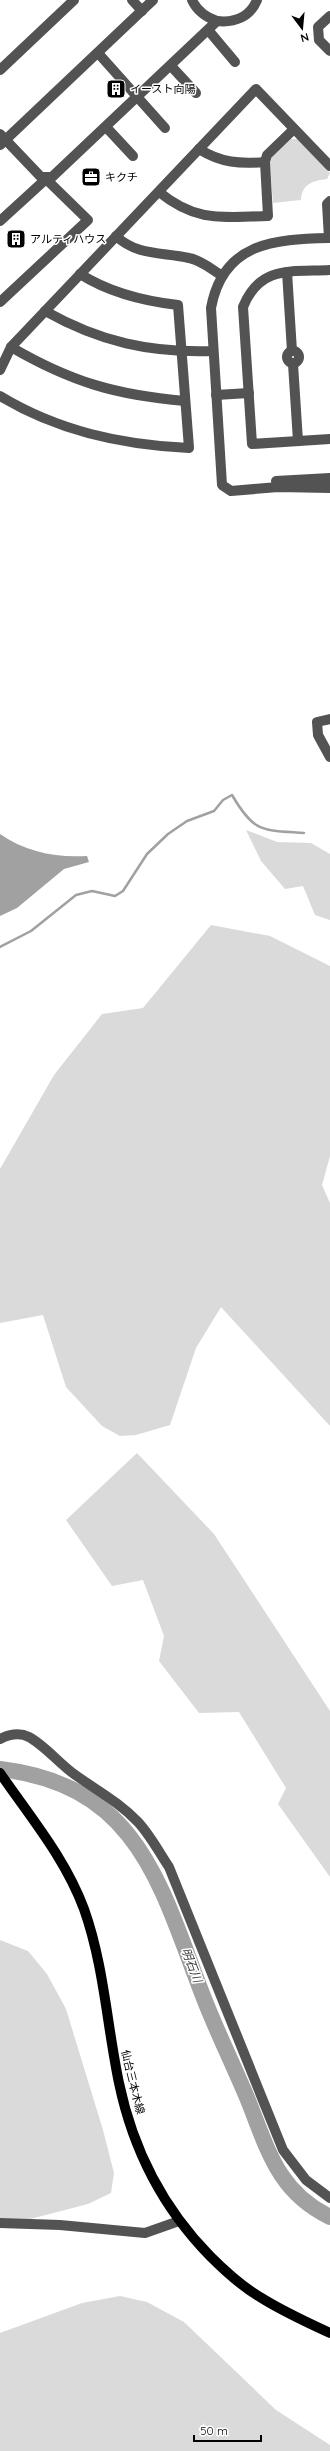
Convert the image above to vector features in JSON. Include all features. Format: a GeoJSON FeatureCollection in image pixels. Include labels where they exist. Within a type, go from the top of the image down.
{"type":"FeatureCollection","features":[{"type":"Feature","properties":{"kind":"main road","name":"仙台三本木線"},"geometry":{"type":"LineString","coordinates":[[2,1776],[55,1850],[84,1910],[94,1945],[119,2085],[147,2169],[179,2221],[230,2276],[259,2297],[330,2333]]}},
{"type":"Feature","properties":{"kind":"street"},"geometry":{"type":"LineString","coordinates":[[0,70],[74,0]]}},
{"type":"Feature","properties":{"kind":"street"},"geometry":{"type":"LineString","coordinates":[[132,0],[142,11]]}},
{"type":"Feature","properties":{"kind":"street"},"geometry":{"type":"LineString","coordinates":[[0,302],[88,220],[46,179],[41,177],[2,140],[98,53],[153,0]]}},
{"type":"Feature","properties":{"kind":"street"},"geometry":{"type":"LineString","coordinates":[[192,0],[198,11],[217,21],[228,22],[238,20],[248,14],[257,0]]}},
{"type":"Feature","properties":{"kind":"street"},"geometry":{"type":"LineString","coordinates":[[330,16],[318,28],[319,40],[330,51]]}},
{"type":"Feature","properties":{"kind":"street"},"geometry":{"type":"LineString","coordinates":[[0,221],[46,179],[52,178],[209,31],[217,21]]}},
{"type":"Feature","properties":{"kind":"street"},"geometry":{"type":"LineString","coordinates":[[209,31],[235,62]]}},
{"type":"Feature","properties":{"kind":"street"},"geometry":{"type":"LineString","coordinates":[[98,53],[139,96],[165,128]]}},
{"type":"Feature","properties":{"kind":"street"},"geometry":{"type":"LineString","coordinates":[[171,66],[196,93]]}},
{"type":"Feature","properties":{"kind":"street"},"geometry":{"type":"LineString","coordinates":[[0,370],[10,347],[256,89],[330,166]]}},
{"type":"Feature","properties":{"kind":"street"},"geometry":{"type":"LineString","coordinates":[[106,127],[133,156]]}},
{"type":"Feature","properties":{"kind":"street"},"geometry":{"type":"LineString","coordinates":[[158,192],[175,206],[204,216],[268,216],[265,162],[267,155],[294,129]]}},
{"type":"Feature","properties":{"kind":"street"},"geometry":{"type":"LineString","coordinates":[[200,149],[212,157],[227,162],[265,162]]}},
{"type":"Feature","properties":{"kind":"street"},"geometry":{"type":"LineString","coordinates":[[222,485],[211,308],[214,291],[222,275],[236,259],[254,248],[271,242],[329,238],[327,204],[330,201]]}},
{"type":"Feature","properties":{"kind":"street"},"geometry":{"type":"LineString","coordinates":[[116,236],[127,246],[137,250],[190,258],[222,275]]}},
{"type":"Feature","properties":{"kind":"street"},"geometry":{"type":"LineString","coordinates":[[330,270],[276,273],[261,281],[248,294],[243,307],[252,444],[330,439]]}},
{"type":"Feature","properties":{"kind":"street"},"geometry":{"type":"LineString","coordinates":[[287,272],[292,351],[299,356],[298,360],[293,364],[298,441]]}},
{"type":"Feature","properties":{"kind":"street"},"geometry":{"type":"LineString","coordinates":[[0,396],[25,411],[63,426],[105,439],[149,446],[188,448],[178,305],[132,297],[95,284],[80,274]]}},
{"type":"Feature","properties":{"kind":"street"},"geometry":{"type":"LineString","coordinates":[[45,311],[71,326],[119,342],[153,350],[182,352],[213,351]]}},
{"type":"Feature","properties":{"kind":"street"},"geometry":{"type":"LineString","coordinates":[[10,347],[64,375],[94,386],[125,394],[185,401]]}},
{"type":"Feature","properties":{"kind":"street"},"geometry":{"type":"LineString","coordinates":[[216,395],[249,393]]}},
{"type":"Feature","properties":{"kind":"street"},"geometry":{"type":"LineString","coordinates":[[222,485],[330,478]]}},
{"type":"Feature","properties":{"kind":"street"},"geometry":{"type":"LineString","coordinates":[[222,485],[232,491],[278,487],[330,488]]}},
{"type":"Feature","properties":{"kind":"street"},"geometry":{"type":"LineString","coordinates":[[330,719],[320,720],[318,722],[318,735],[330,757]]}},
{"type":"Feature","properties":{"kind":"street"},"geometry":{"type":"LineString","coordinates":[[0,1739],[15,1734],[22,1735],[35,1741],[76,1776],[110,1797],[138,1822],[154,1842],[169,1867],[283,2150],[306,2180],[330,2198]]}},
{"type":"Feature","properties":{"kind":"street"},"geometry":{"type":"LineString","coordinates":[[0,2224],[60,2225],[146,2233],[179,2221]]}},
{"type":"Feature","properties":{"kind":"shaded area"},"geometry":{"type":"Polygon","coordinates":[[[291,139],[299,139],[330,173],[327,179],[309,184],[303,190],[301,200],[273,203],[270,164],[272,156],[291,139]]]}},
{"type":"Feature","properties":{"kind":"shaded area"},"geometry":{"type":"Polygon","coordinates":[[[246,830],[277,842],[311,843],[330,854],[330,920],[315,915],[303,886],[285,889],[261,861],[246,830]]]}},
{"type":"Feature","properties":{"kind":"shaded area"},"geometry":{"type":"Polygon","coordinates":[[[0,834],[20,845],[53,855],[87,856],[89,862],[64,869],[17,908],[0,916],[0,834]]]}},
{"type":"Feature","properties":{"kind":"shaded area"},"geometry":{"type":"Polygon","coordinates":[[[211,925],[270,936],[330,966],[330,1156],[322,1185],[330,1203],[330,1426],[221,1307],[196,1348],[170,1425],[136,1435],[120,1436],[102,1426],[66,1387],[43,1315],[0,1323],[0,1169],[54,1075],[102,1014],[143,1008],[211,925]]]}},
{"type":"Feature","properties":{"kind":"shaded area"},"geometry":{"type":"Polygon","coordinates":[[[137,1453],[214,1534],[330,1711],[330,1877],[278,1804],[286,1788],[239,1712],[199,1713],[159,1661],[164,1636],[143,1580],[112,1586],[66,1520],[137,1453]]]}},
{"type":"Feature","properties":{"kind":"shaded area"},"geometry":{"type":"Polygon","coordinates":[[[0,1940],[28,1951],[47,1974],[66,2009],[103,2130],[114,2173],[111,2193],[88,2204],[11,2224],[0,2225],[0,1940]]]}},
{"type":"Feature","properties":{"kind":"shaded area"},"geometry":{"type":"Polygon","coordinates":[[[120,2296],[147,2302],[184,2322],[276,2410],[330,2445],[330,2451],[0,2451],[0,2333],[82,2303],[120,2296]]]}},
{"type":"Feature","properties":{"kind":"waterway"},"geometry":{"type":"LineString","coordinates":[[0,947],[31,931],[76,895],[92,891],[115,896],[123,891],[147,854],[168,834],[187,821],[214,811],[223,800],[232,795],[247,817],[260,827],[269,830],[304,833]]}},
{"type":"Feature","properties":{"kind":"waterway","name":"明石川"},"geometry":{"type":"LineString","coordinates":[[0,1769],[48,1779],[87,1797],[117,1822],[141,1852],[160,1886],[207,2006],[277,2168],[286,2182],[298,2195],[312,2207],[330,2217]]}},
{"type":"Feature","properties":{"kind":"place","name":"イースト向陽"},"geometry":{"type":"Point","coordinates":[116,89]}},
{"type":"Feature","properties":{"kind":"place","name":"キクチ"},"geometry":{"type":"Point","coordinates":[91,177]}},
{"type":"Feature","properties":{"kind":"place","name":"アルティハウス"},"geometry":{"type":"Point","coordinates":[16,239]}}]}
